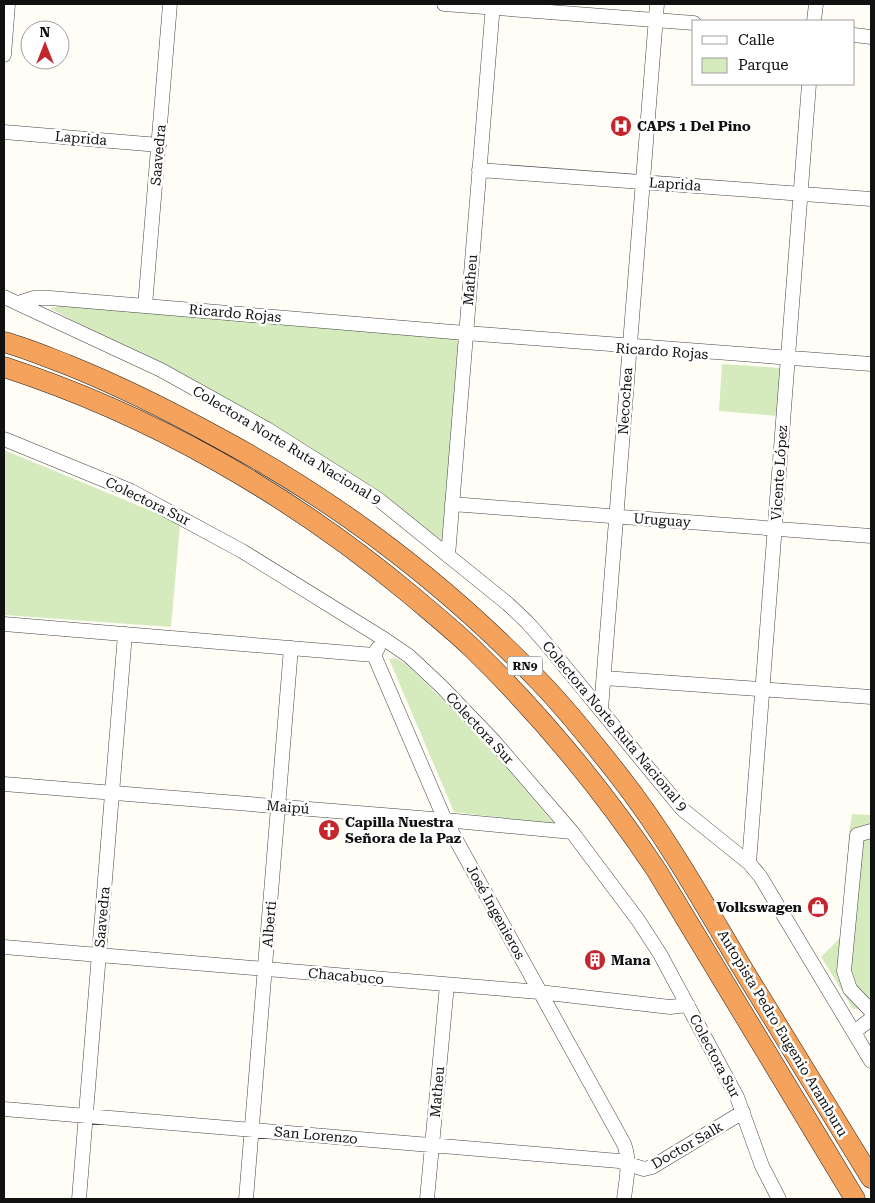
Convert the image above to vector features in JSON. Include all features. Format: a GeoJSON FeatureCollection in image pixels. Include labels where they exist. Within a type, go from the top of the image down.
{"type":"FeatureCollection","features":[{"type":"Feature","properties":{"kind":"highway","name":"Autopista Pedro Eugenio Aramburu"},"geometry":{"type":"LineString","coordinates":[[4,342],[21,346],[114,384],[270,465],[335,507],[397,553],[454,600],[498,640],[542,684],[622,779],[666,841],[871,1178]]}},
{"type":"Feature","properties":{"kind":"highway","name":"Autopista Pedro Eugenio Aramburu"},"geometry":{"type":"LineString","coordinates":[[4,367],[134,418],[209,456],[321,526],[375,565],[470,646],[537,716],[628,828],[657,871],[855,1199]]}},
{"type":"Feature","properties":{"kind":"street"},"geometry":{"type":"LineString","coordinates":[[4,55],[8,4]]}},
{"type":"Feature","properties":{"kind":"street","name":"Saavedra"},"geometry":{"type":"LineString","coordinates":[[145,306],[170,4]]}},
{"type":"Feature","properties":{"kind":"street"},"geometry":{"type":"LineString","coordinates":[[444,4],[492,6],[692,23]]}},
{"type":"Feature","properties":{"kind":"street","name":"Necochea"},"geometry":{"type":"LineString","coordinates":[[601,709],[657,4]]}},
{"type":"Feature","properties":{"kind":"street"},"geometry":{"type":"LineString","coordinates":[[814,20],[816,4]]}},
{"type":"Feature","properties":{"kind":"street","name":"Matheu"},"geometry":{"type":"LineString","coordinates":[[448,556],[461,333],[479,170],[492,6]]}},
{"type":"Feature","properties":{"kind":"street"},"geometry":{"type":"LineString","coordinates":[[855,35],[871,37]]}},
{"type":"Feature","properties":{"kind":"street","name":"Vicente López"},"geometry":{"type":"LineString","coordinates":[[749,863],[809,85]]}},
{"type":"Feature","properties":{"kind":"street","name":"Laprida"},"geometry":{"type":"LineString","coordinates":[[4,132],[159,145]]}},
{"type":"Feature","properties":{"kind":"street","name":"Laprida"},"geometry":{"type":"LineString","coordinates":[[479,170],[871,199]]}},
{"type":"Feature","properties":{"kind":"street","name":"Colectora Norte Ruta Nacional 9"},"geometry":{"type":"LineString","coordinates":[[4,297],[161,370],[267,430],[378,499],[508,604],[543,640],[682,809],[749,863],[760,876],[871,1061]]}},
{"type":"Feature","properties":{"kind":"street","name":"Ricardo Rojas"},"geometry":{"type":"LineString","coordinates":[[18,303],[34,298],[50,298],[871,366]]}},
{"type":"Feature","properties":{"kind":"street","name":"Colectora Sur"},"geometry":{"type":"LineString","coordinates":[[4,439],[131,491],[242,551],[384,639],[408,656],[478,724],[572,832],[638,920],[660,954],[743,1112],[762,1166],[779,1199]]}},
{"type":"Feature","properties":{"kind":"street","name":"Uruguay"},"geometry":{"type":"LineString","coordinates":[[452,504],[871,536]]}},
{"type":"Feature","properties":{"kind":"street"},"geometry":{"type":"LineString","coordinates":[[4,624],[374,655],[384,639]]}},
{"type":"Feature","properties":{"kind":"street","name":"Saavedra"},"geometry":{"type":"LineString","coordinates":[[78,1199],[125,634]]}},
{"type":"Feature","properties":{"kind":"street","name":"Alberti"},"geometry":{"type":"LineString","coordinates":[[246,1199],[291,648]]}},
{"type":"Feature","properties":{"kind":"street","name":"José Ingenieros"},"geometry":{"type":"LineString","coordinates":[[374,655],[445,820],[624,1144],[628,1164]]}},
{"type":"Feature","properties":{"kind":"street"},"geometry":{"type":"LineString","coordinates":[[604,678],[871,697]]}},
{"type":"Feature","properties":{"kind":"street","name":"Maipú"},"geometry":{"type":"LineString","coordinates":[[4,784],[572,832]]}},
{"type":"Feature","properties":{"kind":"street"},"geometry":{"type":"LineString","coordinates":[[871,831],[857,835],[844,971],[850,989],[871,1011]]}},
{"type":"Feature","properties":{"kind":"street","name":"Chacabuco"},"geometry":{"type":"LineString","coordinates":[[4,947],[539,992],[670,1007],[688,1006]]}},
{"type":"Feature","properties":{"kind":"street","name":"Matheu"},"geometry":{"type":"LineString","coordinates":[[427,1199],[447,984]]}},
{"type":"Feature","properties":{"kind":"street"},"geometry":{"type":"LineString","coordinates":[[854,1032],[871,1019]]}},
{"type":"Feature","properties":{"kind":"street","name":"San Lorenzo"},"geometry":{"type":"LineString","coordinates":[[4,1109],[619,1161],[628,1164]]}},
{"type":"Feature","properties":{"kind":"street","name":"Doctor Salk"},"geometry":{"type":"LineString","coordinates":[[628,1164],[644,1169],[652,1168],[743,1112]]}},
{"type":"Feature","properties":{"kind":"street"},"geometry":{"type":"LineString","coordinates":[[624,1199],[628,1164]]}},
{"type":"Feature","properties":{"kind":"green space"},"geometry":{"type":"Polygon","coordinates":[[[60,306],[465,336],[448,556],[378,499],[161,370],[50,308],[60,306]]]}},
{"type":"Feature","properties":{"kind":"green space"},"geometry":{"type":"Polygon","coordinates":[[[722,364],[781,368],[778,416],[719,411],[722,364]]]}},
{"type":"Feature","properties":{"kind":"green space"},"geometry":{"type":"Polygon","coordinates":[[[4,450],[171,519],[180,525],[171,627],[4,615],[4,450]]]}},
{"type":"Feature","properties":{"kind":"green space"},"geometry":{"type":"Polygon","coordinates":[[[396,658],[406,664],[485,741],[554,824],[454,812],[389,659],[396,658]]]}},
{"type":"Feature","properties":{"kind":"green space"},"geometry":{"type":"Polygon","coordinates":[[[852,814],[871,815],[871,1004],[866,1008],[853,1009],[821,957],[844,934],[849,834],[852,814]]]}},
{"type":"Feature","properties":{"kind":"place","name":"CAPS 1 Del Pino"},"geometry":{"type":"Point","coordinates":[621,126]}},
{"type":"Feature","properties":{"kind":"place","name":"Capilla Nuestra Señora de la Paz"},"geometry":{"type":"Point","coordinates":[329,830]}},
{"type":"Feature","properties":{"kind":"place","name":"Volkswagen"},"geometry":{"type":"Point","coordinates":[818,907]}},
{"type":"Feature","properties":{"kind":"place","name":"Mana"},"geometry":{"type":"Point","coordinates":[595,960]}}]}
